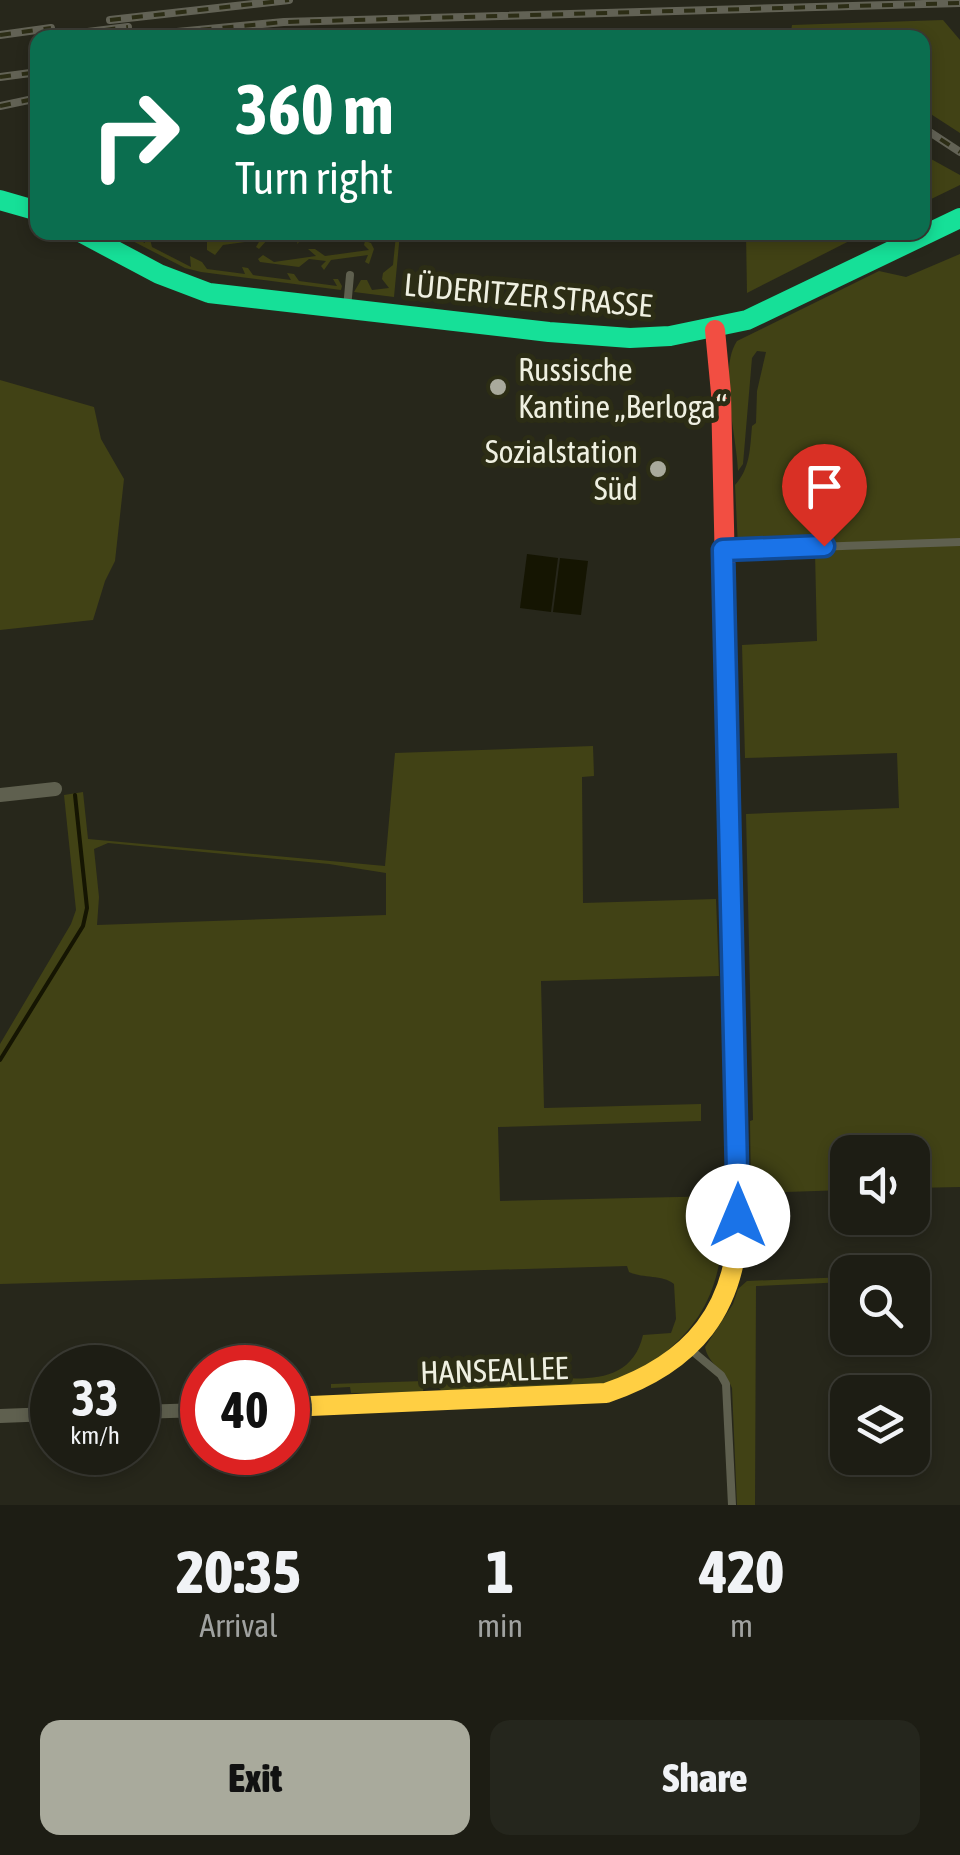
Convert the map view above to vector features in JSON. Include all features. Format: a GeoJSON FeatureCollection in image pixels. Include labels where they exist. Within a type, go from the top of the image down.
{"type":"FeatureCollection","features":[{"type":"Feature","properties":{"kind":"street"},"geometry":{"type":"LineString","coordinates":[[0,200],[30,208]]}},
{"type":"Feature","properties":{"kind":"street","name":"LÜDERITZER STRASSE"},"geometry":{"type":"LineString","coordinates":[[930,233],[960,218]]}},
{"type":"Feature","properties":{"kind":"street","name":"LÜDERITZER STRASSE"},"geometry":{"type":"LineString","coordinates":[[98,240],[192,288],[236,296],[600,335],[674,337],[715,330],[782,305],[915,240]]}},
{"type":"Feature","properties":{"kind":"street","name":"HANSEALLEE"},"geometry":{"type":"LineString","coordinates":[[310,1406],[606,1394],[650,1377],[689,1348],[725,1295],[733,1270],[737,1232],[738,1126],[721,393],[715,330]]}},
{"type":"Feature","properties":{"kind":"street"},"geometry":{"type":"LineString","coordinates":[[0,795],[55,789]]}},
{"type":"Feature","properties":{"kind":"street"},"geometry":{"type":"LineString","coordinates":[[0,1416],[30,1415]]}},
{"type":"Feature","properties":{"kind":"lane"},"geometry":{"type":"LineString","coordinates":[[347,308],[350,274]]}},
{"type":"Feature","properties":{"kind":"lane"},"geometry":{"type":"LineString","coordinates":[[723,550],[960,542]]}},
{"type":"Feature","properties":{"kind":"lane"},"geometry":{"type":"LineString","coordinates":[[689,1348],[726,1384],[732,1505]]}},
{"type":"Feature","properties":{"kind":"shaded area"},"geometry":{"type":"Polygon","coordinates":[[[943,20],[960,40],[960,133],[930,114],[930,30],[791,30],[792,25],[943,20]]]}},
{"type":"Feature","properties":{"kind":"shaded area"},"geometry":{"type":"Polygon","coordinates":[[[930,158],[960,175],[960,185],[930,200],[930,158]]]}},
{"type":"Feature","properties":{"kind":"shaded area"},"geometry":{"type":"Polygon","coordinates":[[[131,240],[150,240],[152,247],[191,267],[190,256],[207,269],[245,274],[242,267],[253,275],[291,280],[287,273],[294,274],[299,281],[337,286],[333,279],[338,279],[342,286],[341,290],[185,268],[131,240]]]}},
{"type":"Feature","properties":{"kind":"shaded area"},"geometry":{"type":"Polygon","coordinates":[[[207,240],[260,240],[223,245],[215,255],[207,250],[207,240]]]}},
{"type":"Feature","properties":{"kind":"shaded area"},"geometry":{"type":"Polygon","coordinates":[[[396,240],[399,240],[394,297],[354,292],[361,280],[367,280],[372,290],[389,288],[382,279],[383,273],[393,265],[396,240]]]}},
{"type":"Feature","properties":{"kind":"shaded area"},"geometry":{"type":"Polygon","coordinates":[[[746,240],[851,240],[747,293],[746,240]]]}},
{"type":"Feature","properties":{"kind":"shaded area"},"geometry":{"type":"Polygon","coordinates":[[[365,241],[374,249],[369,264],[365,262],[368,255],[331,260],[324,270],[321,266],[326,261],[309,259],[299,267],[258,259],[263,255],[274,262],[316,256],[308,249],[325,256],[369,250],[365,241]]]}},
{"type":"Feature","properties":{"kind":"shaded area"},"geometry":{"type":"Polygon","coordinates":[[[960,254],[960,539],[738,547],[735,485],[748,458],[766,352],[757,351],[752,358],[743,464],[738,471],[729,385],[729,368],[737,341],[879,271],[906,277],[960,254]]]}},
{"type":"Feature","properties":{"kind":"shaded area"},"geometry":{"type":"Polygon","coordinates":[[[0,380],[94,407],[101,439],[124,479],[115,561],[93,620],[0,630],[0,380]]]}},
{"type":"Feature","properties":{"kind":"shaded area"},"geometry":{"type":"Polygon","coordinates":[[[960,545],[960,1187],[930,1188],[930,1135],[830,1135],[830,1191],[751,1193],[746,814],[899,808],[897,753],[745,758],[742,645],[817,641],[815,552],[740,554],[960,545]]]}},
{"type":"Feature","properties":{"kind":"shaded area"},"geometry":{"type":"Polygon","coordinates":[[[527,554],[558,558],[551,612],[520,608],[527,554]]]}},
{"type":"Feature","properties":{"kind":"shaded area"},"geometry":{"type":"Polygon","coordinates":[[[560,558],[588,561],[581,615],[553,612],[560,558]]]}},
{"type":"Feature","properties":{"kind":"shaded area"},"geometry":{"type":"Polygon","coordinates":[[[593,746],[594,776],[582,777],[583,903],[716,899],[719,976],[541,981],[544,1108],[701,1104],[701,1121],[498,1127],[500,1201],[724,1196],[719,1266],[705,1306],[656,1364],[614,1383],[546,1390],[441,1390],[436,1385],[443,1373],[468,1379],[513,1375],[590,1378],[623,1367],[635,1354],[643,1335],[671,1333],[676,1319],[674,1284],[629,1272],[627,1266],[0,1284],[0,1044],[76,910],[64,795],[83,792],[88,839],[385,866],[395,753],[593,746]],[[108,843],[94,849],[99,897],[97,925],[386,915],[386,873],[108,843]]]}},
{"type":"Feature","properties":{"kind":"shaded area"},"geometry":{"type":"Polygon","coordinates":[[[830,1278],[830,1283],[756,1286],[755,1505],[737,1505],[732,1388],[705,1347],[733,1304],[738,1289],[747,1281],[830,1278]]]}},
{"type":"Feature","properties":{"kind":"shaded area"},"geometry":{"type":"Polygon","coordinates":[[[424,1381],[423,1392],[351,1393],[350,1387],[331,1388],[331,1384],[424,1381]]]}},
{"type":"Feature","properties":{"kind":"waterway"},"geometry":{"type":"LineString","coordinates":[[0,1060],[83,926],[87,908],[75,795]]}},
{"type":"Feature","properties":{"kind":"railway"},"geometry":{"type":"LineString","coordinates":[[110,20],[289,0]]}},
{"type":"Feature","properties":{"kind":"railway"},"geometry":{"type":"LineString","coordinates":[[198,30],[284,22],[960,3]]}},
{"type":"Feature","properties":{"kind":"railway"},"geometry":{"type":"LineString","coordinates":[[104,30],[128,27]]}},
{"type":"Feature","properties":{"kind":"railway"},"geometry":{"type":"LineString","coordinates":[[36,30],[51,28]]}},
{"type":"Feature","properties":{"kind":"railway"},"geometry":{"type":"LineString","coordinates":[[0,35],[30,31]]}},
{"type":"Feature","properties":{"kind":"railway"},"geometry":{"type":"LineString","coordinates":[[0,77],[30,73]]}},
{"type":"Feature","properties":{"kind":"railway"},"geometry":{"type":"LineString","coordinates":[[0,106],[30,100]]}},
{"type":"Feature","properties":{"kind":"railway"},"geometry":{"type":"LineString","coordinates":[[930,132],[960,152]]}},
{"type":"Feature","properties":{"kind":"traffic: fast"},"geometry":{"type":"LineString","coordinates":[[0,200],[30,209]]}},
{"type":"Feature","properties":{"kind":"traffic: fast"},"geometry":{"type":"LineString","coordinates":[[930,232],[960,218]]}},
{"type":"Feature","properties":{"kind":"traffic: fast"},"geometry":{"type":"LineString","coordinates":[[95,240],[159,274],[209,293],[630,338],[670,336],[747,320],[914,240]]}},
{"type":"Feature","properties":{"kind":"traffic: fast"},"geometry":{"type":"LineString","coordinates":[[726,614],[739,1216]]}},
{"type":"Feature","properties":{"kind":"traffic: slow"},"geometry":{"type":"LineString","coordinates":[[310,1406],[606,1393],[637,1381],[664,1366],[705,1328],[730,1279],[739,1216]]}},
{"type":"Feature","properties":{"kind":"traffic: jam"},"geometry":{"type":"LineString","coordinates":[[715,330],[721,393],[726,614]]}},
{"type":"Feature","properties":{"kind":"place","name":"Russische Kantine „Berloga“"},"geometry":{"type":"Point","coordinates":[498,387]}},
{"type":"Feature","properties":{"kind":"place","name":"Sozialstation Süd"},"geometry":{"type":"Point","coordinates":[658,469]}},
{"type":"Feature","properties":{"kind":"route"},"geometry":{"type":"LineString","coordinates":[[738,1216],[723,550],[824,546]]}}]}
